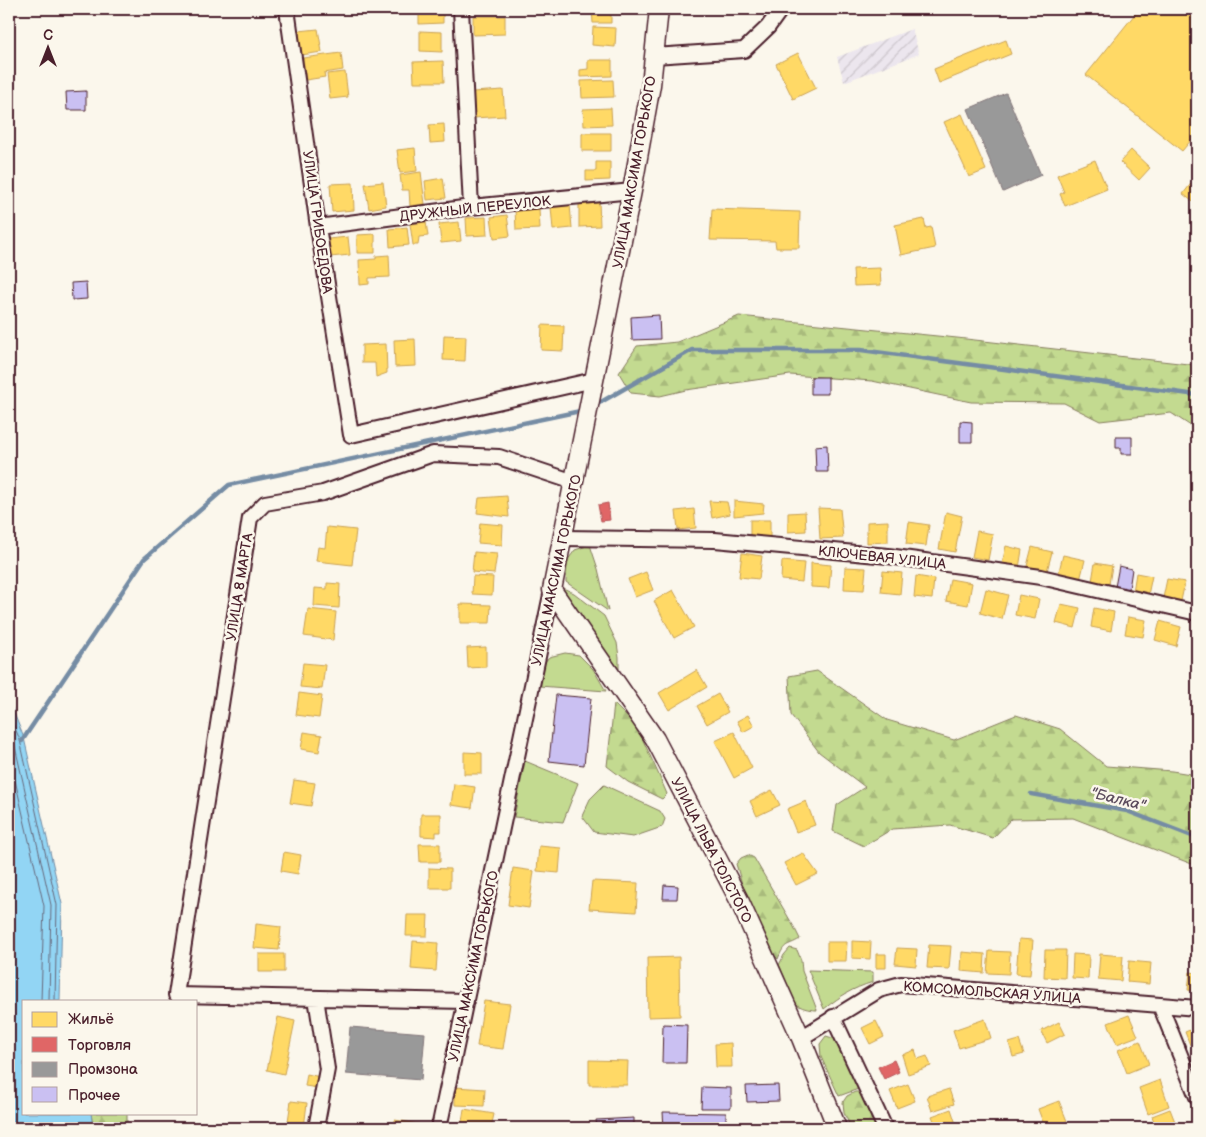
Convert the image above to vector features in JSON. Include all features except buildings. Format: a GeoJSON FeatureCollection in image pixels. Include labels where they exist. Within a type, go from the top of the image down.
{"type":"FeatureCollection","features":[{"type":"Feature","properties":{"kind":"street","name":"УЛИЦА ГРИБОЕДОВА"},"geometry":{"type":"LineString","coordinates":[[287,9],[318,227],[351,435],[594,380]]}},
{"type":"Feature","properties":{"kind":"street"},"geometry":{"type":"LineString","coordinates":[[461,9],[471,207]]}},
{"type":"Feature","properties":{"kind":"street","name":"УЛИЦА МАКСИМА ГОРЬКОГО"},"geometry":{"type":"LineString","coordinates":[[439,1128],[552,590],[632,191],[651,85],[659,9]]}},
{"type":"Feature","properties":{"kind":"street"},"geometry":{"type":"LineString","coordinates":[[654,56],[744,50],[768,27],[781,9]]}},
{"type":"Feature","properties":{"kind":"street","name":"ДРУЖНЫЙ ПЕРЕУЛОК"},"geometry":{"type":"LineString","coordinates":[[318,227],[471,207],[632,191]]}},
{"type":"Feature","properties":{"kind":"street","name":"УЛИЦА 8 МАРТА"},"geometry":{"type":"LineString","coordinates":[[316,998],[176,995],[250,518],[265,503],[323,493],[432,454],[500,456],[574,482]]}},
{"type":"Feature","properties":{"kind":"street","name":"КЛЮЧЕВАЯ УЛИЦА"},"geometry":{"type":"LineString","coordinates":[[562,538],[715,540],[888,556],[1041,577],[1197,612]]}},
{"type":"Feature","properties":{"kind":"street","name":"УЛИЦА ЛЬВА ТОЛСТОГО"},"geometry":{"type":"LineString","coordinates":[[552,590],[655,739],[740,900],[801,1038],[838,1128]]}},
{"type":"Feature","properties":{"kind":"street","name":"КОМСОМОЛЬСКАЯ УЛИЦА"},"geometry":{"type":"LineString","coordinates":[[801,1038],[879,990],[901,984],[1197,1008]]}},
{"type":"Feature","properties":{"kind":"street"},"geometry":{"type":"LineString","coordinates":[[316,1128],[327,1069],[316,998],[466,1001]]}},
{"type":"Feature","properties":{"kind":"street"},"geometry":{"type":"LineString","coordinates":[[1160,1005],[1197,1097]]}},
{"type":"Feature","properties":{"kind":"street"},"geometry":{"type":"LineString","coordinates":[[833,1017],[885,1128]]}},
{"type":"Feature","properties":{"kind":"shaded area"},"geometry":{"type":"Polygon","coordinates":[[[912,29],[919,54],[844,82],[837,57],[912,29]]]}},
{"type":"Feature","properties":{"kind":"green space"},"geometry":{"type":"Polygon","coordinates":[[[739,316],[957,338],[1197,366],[1197,430],[1171,413],[1100,421],[1064,403],[971,402],[872,381],[790,375],[686,390],[660,396],[631,393],[619,373],[637,346],[677,342],[739,316]]]}},
{"type":"Feature","properties":{"kind":"green space"},"geometry":{"type":"Polygon","coordinates":[[[590,545],[608,611],[566,582],[567,561],[575,550],[590,545]]]}},
{"type":"Feature","properties":{"kind":"green space"},"geometry":{"type":"Polygon","coordinates":[[[558,589],[565,589],[574,593],[604,616],[617,643],[619,669],[558,589]]]}},
{"type":"Feature","properties":{"kind":"green space"},"geometry":{"type":"Polygon","coordinates":[[[565,653],[579,655],[593,669],[606,691],[539,686],[540,668],[549,657],[565,653]]]}},
{"type":"Feature","properties":{"kind":"green space"},"geometry":{"type":"Polygon","coordinates":[[[817,671],[887,720],[954,740],[1016,715],[1060,729],[1106,766],[1172,771],[1197,775],[1197,866],[1073,818],[1011,819],[993,838],[950,825],[892,829],[864,846],[833,831],[837,805],[865,787],[819,752],[791,715],[789,676],[817,671]]]}},
{"type":"Feature","properties":{"kind":"green space"},"geometry":{"type":"Polygon","coordinates":[[[614,704],[637,727],[667,794],[662,799],[628,782],[607,766],[614,704]]]}},
{"type":"Feature","properties":{"kind":"green space"},"geometry":{"type":"Polygon","coordinates":[[[525,761],[578,783],[563,822],[514,817],[525,761]]]}},
{"type":"Feature","properties":{"kind":"green space"},"geometry":{"type":"Polygon","coordinates":[[[604,785],[660,811],[665,819],[662,827],[633,837],[594,832],[582,816],[590,799],[604,785]]]}},
{"type":"Feature","properties":{"kind":"green space"},"geometry":{"type":"Polygon","coordinates":[[[748,855],[754,858],[800,939],[784,947],[778,959],[770,951],[753,914],[736,864],[741,858],[748,855]]]}},
{"type":"Feature","properties":{"kind":"green space"},"geometry":{"type":"Polygon","coordinates":[[[790,948],[797,950],[801,960],[802,971],[817,1010],[798,1005],[791,993],[779,965],[790,948]]]}},
{"type":"Feature","properties":{"kind":"green space"},"geometry":{"type":"Polygon","coordinates":[[[808,970],[873,972],[873,982],[847,993],[824,1009],[808,970]]]}},
{"type":"Feature","properties":{"kind":"green space"},"geometry":{"type":"Polygon","coordinates":[[[826,1036],[836,1039],[846,1050],[861,1088],[839,1096],[821,1057],[820,1044],[826,1036]]]}},
{"type":"Feature","properties":{"kind":"green space"},"geometry":{"type":"Polygon","coordinates":[[[855,1092],[864,1092],[880,1128],[851,1128],[844,1113],[843,1102],[847,1096],[855,1092]]]}},
{"type":"Feature","properties":{"kind":"green space"},"geometry":{"type":"Polygon","coordinates":[[[91,1114],[127,1114],[127,1128],[93,1128],[91,1114]]]}},
{"type":"Feature","properties":{"kind":"water"},"geometry":{"type":"Polygon","coordinates":[[[9,701],[24,738],[62,904],[60,1000],[22,1000],[22,1114],[91,1114],[93,1128],[9,1128],[9,701]]]}},
{"type":"Feature","properties":{"kind":"waterway"},"geometry":{"type":"LineString","coordinates":[[594,406],[692,350],[861,350],[1197,395]]}},
{"type":"Feature","properties":{"kind":"waterway"},"geometry":{"type":"LineString","coordinates":[[22,741],[144,559],[229,485],[585,410]]}},
{"type":"Feature","properties":{"kind":"waterway","name":"\"Балка\""},"geometry":{"type":"LineString","coordinates":[[1031,794],[1127,811],[1197,838]]}}]}
